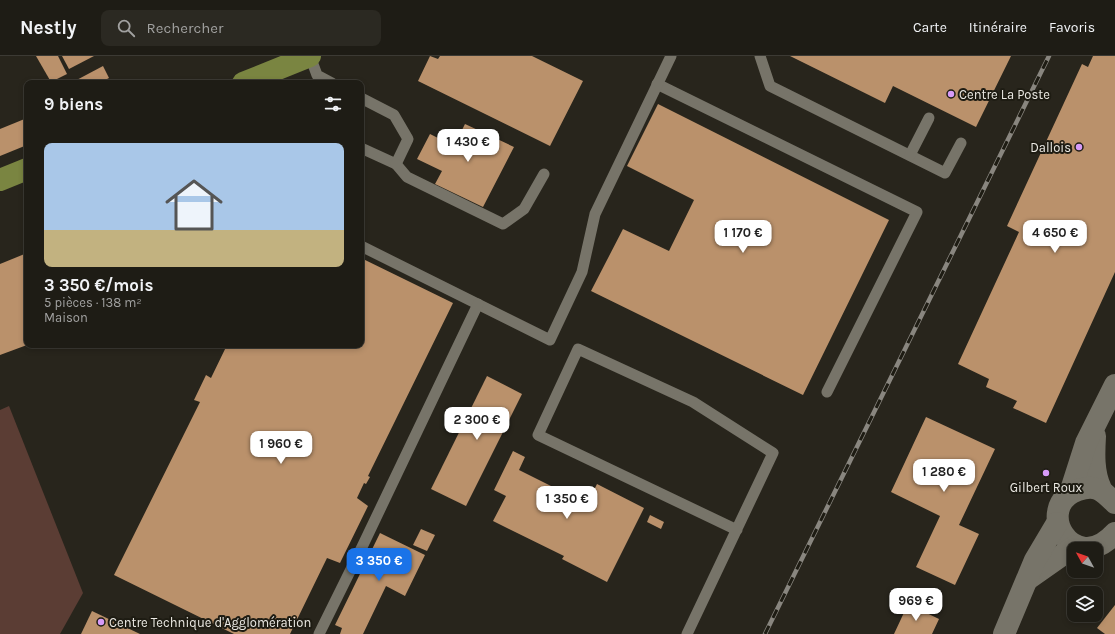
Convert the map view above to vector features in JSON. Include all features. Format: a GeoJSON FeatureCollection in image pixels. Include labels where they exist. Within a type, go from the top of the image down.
{"type":"FeatureCollection","features":[{"type":"Feature","properties":{"kind":"main road"},"geometry":{"type":"LineString","coordinates":[[257,80],[313,68]]}},
{"type":"Feature","properties":{"kind":"main road"},"geometry":{"type":"LineString","coordinates":[[0,180],[24,170]]}},
{"type":"Feature","properties":{"kind":"main road"},"geometry":{"type":"LineString","coordinates":[[1004,634],[1035,560],[1057,523],[1060,505],[1070,493],[1086,443],[1113,391]]}},
{"type":"Feature","properties":{"kind":"main road"},"geometry":{"type":"LineString","coordinates":[[1095,427],[1094,455],[1097,482],[1108,496]]}},
{"type":"Feature","properties":{"kind":"main road"},"geometry":{"type":"LineString","coordinates":[[1070,493],[1087,487],[1108,496]]}},
{"type":"Feature","properties":{"kind":"main road"},"geometry":{"type":"LineString","coordinates":[[1057,523],[1062,535],[1070,542]]}},
{"type":"Feature","properties":{"kind":"main road"},"geometry":{"type":"LineString","coordinates":[[1103,545],[1106,544],[1115,533]]}},
{"type":"Feature","properties":{"kind":"main road"},"geometry":{"type":"LineString","coordinates":[[1028,578],[1067,551]]}},
{"type":"Feature","properties":{"kind":"lane"},"geometry":{"type":"LineString","coordinates":[[364,247],[550,340],[582,272],[595,214],[670,56]]}},
{"type":"Feature","properties":{"kind":"lane"},"geometry":{"type":"LineString","coordinates":[[760,56],[770,86],[945,173],[961,143]]}},
{"type":"Feature","properties":{"kind":"lane"},"geometry":{"type":"LineString","coordinates":[[313,68],[328,80]]}},
{"type":"Feature","properties":{"kind":"lane"},"geometry":{"type":"LineString","coordinates":[[657,84],[917,212],[827,392]]}},
{"type":"Feature","properties":{"kind":"lane"},"geometry":{"type":"LineString","coordinates":[[364,100],[394,115],[408,139],[396,164]]}},
{"type":"Feature","properties":{"kind":"lane"},"geometry":{"type":"LineString","coordinates":[[910,155],[929,118]]}},
{"type":"Feature","properties":{"kind":"lane"},"geometry":{"type":"LineString","coordinates":[[364,149],[396,164],[407,177],[503,224],[524,210],[544,174]]}},
{"type":"Feature","properties":{"kind":"lane"},"geometry":{"type":"LineString","coordinates":[[319,634],[478,304]]}},
{"type":"Feature","properties":{"kind":"lane"},"geometry":{"type":"LineString","coordinates":[[687,634],[737,530],[773,454],[693,402],[578,349],[538,435],[737,530]]}},
{"type":"Feature","properties":{"kind":"shaded area"},"geometry":{"type":"Polygon","coordinates":[[[9,406],[83,593],[60,634],[0,634],[0,410],[9,406]]]}},
{"type":"Feature","properties":{"kind":"building"},"geometry":{"type":"Polygon","coordinates":[[[36,56],[58,56],[67,74],[55,80],[50,80],[36,56]]]}},
{"type":"Feature","properties":{"kind":"building"},"geometry":{"type":"Polygon","coordinates":[[[62,56],[94,56],[69,69],[62,56]]]}},
{"type":"Feature","properties":{"kind":"building"},"geometry":{"type":"Polygon","coordinates":[[[430,56],[438,59],[440,56],[532,56],[583,81],[550,146],[418,81],[430,56]]]}},
{"type":"Feature","properties":{"kind":"building","name":"Centre La Poste"},"geometry":{"type":"Polygon","coordinates":[[[790,56],[1011,56],[976,127],[893,86],[885,103],[790,56]]]}},
{"type":"Feature","properties":{"kind":"building"},"geometry":{"type":"Polygon","coordinates":[[[1093,56],[1115,56],[1115,272],[1046,423],[1013,408],[1017,401],[986,387],[989,379],[958,364],[1019,232],[1007,226],[1082,64],[1088,67],[1093,56]]]}},
{"type":"Feature","properties":{"kind":"building"},"geometry":{"type":"Polygon","coordinates":[[[103,66],[109,78],[105,80],[77,80],[103,66]]]}},
{"type":"Feature","properties":{"kind":"building"},"geometry":{"type":"Polygon","coordinates":[[[658,104],[889,220],[803,395],[591,291],[623,229],[669,251],[694,200],[627,166],[658,104]]]}},
{"type":"Feature","properties":{"kind":"building"},"geometry":{"type":"Polygon","coordinates":[[[24,119],[24,146],[0,156],[0,129],[24,119]]]}},
{"type":"Feature","properties":{"kind":"building"},"geometry":{"type":"Polygon","coordinates":[[[465,124],[514,147],[483,207],[435,184],[442,171],[417,159],[430,134],[454,146],[465,124]]]}},
{"type":"Feature","properties":{"kind":"building"},"geometry":{"type":"Polygon","coordinates":[[[24,254],[24,346],[0,355],[0,264],[24,254]]]}},
{"type":"Feature","properties":{"kind":"building"},"geometry":{"type":"Polygon","coordinates":[[[364,259],[453,303],[368,476],[370,477],[366,484],[364,483],[357,498],[368,506],[340,563],[327,558],[290,634],[234,634],[114,575],[200,402],[194,400],[206,375],[211,378],[226,348],[364,348],[364,259]]]}},
{"type":"Feature","properties":{"kind":"building"},"geometry":{"type":"Polygon","coordinates":[[[487,376],[522,394],[466,506],[431,489],[487,376]]]}},
{"type":"Feature","properties":{"kind":"building"},"geometry":{"type":"Polygon","coordinates":[[[926,417],[995,449],[959,525],[979,534],[955,585],[916,567],[940,516],[891,492],[926,417]]]}},
{"type":"Feature","properties":{"kind":"building"},"geometry":{"type":"Polygon","coordinates":[[[513,451],[525,457],[519,470],[587,504],[597,484],[644,508],[607,582],[562,559],[564,556],[493,521],[506,496],[494,490],[513,451]]]}},
{"type":"Feature","properties":{"kind":"building"},"geometry":{"type":"Polygon","coordinates":[[[650,515],[664,522],[661,529],[647,522],[650,515]]]}},
{"type":"Feature","properties":{"kind":"building"},"geometry":{"type":"Polygon","coordinates":[[[421,529],[435,535],[427,551],[413,545],[421,529]]]}},
{"type":"Feature","properties":{"kind":"building"},"geometry":{"type":"Polygon","coordinates":[[[380,533],[425,555],[405,596],[386,586],[363,634],[340,634],[342,628],[335,625],[380,533]]]}},
{"type":"Feature","properties":{"kind":"building"},"geometry":{"type":"Polygon","coordinates":[[[908,604],[939,619],[932,634],[894,634],[908,604]]]}},
{"type":"Feature","properties":{"kind":"building"},"geometry":{"type":"Polygon","coordinates":[[[1115,605],[1115,634],[1105,634],[1097,628],[1115,605]]]}},
{"type":"Feature","properties":{"kind":"building","name":"Centre Technique d'Agglomération"},"geometry":{"type":"Polygon","coordinates":[[[92,611],[140,634],[81,634],[92,611]]]}},
{"type":"Feature","properties":{"kind":"railway"},"geometry":{"type":"LineString","coordinates":[[765,634],[1049,56]]}},
{"type":"Feature","properties":{"kind":"place","name":"Centre La Poste"},"geometry":{"type":"Point","coordinates":[951,94]}},
{"type":"Feature","properties":{"kind":"place","name":"Dallois"},"geometry":{"type":"Point","coordinates":[1079,147]}},
{"type":"Feature","properties":{"kind":"place","name":"Gilbert Roux"},"geometry":{"type":"Point","coordinates":[1046,473]}},
{"type":"Feature","properties":{"kind":"place","name":"Centre Technique d'Agglomération"},"geometry":{"type":"Point","coordinates":[101,622]}}]}
